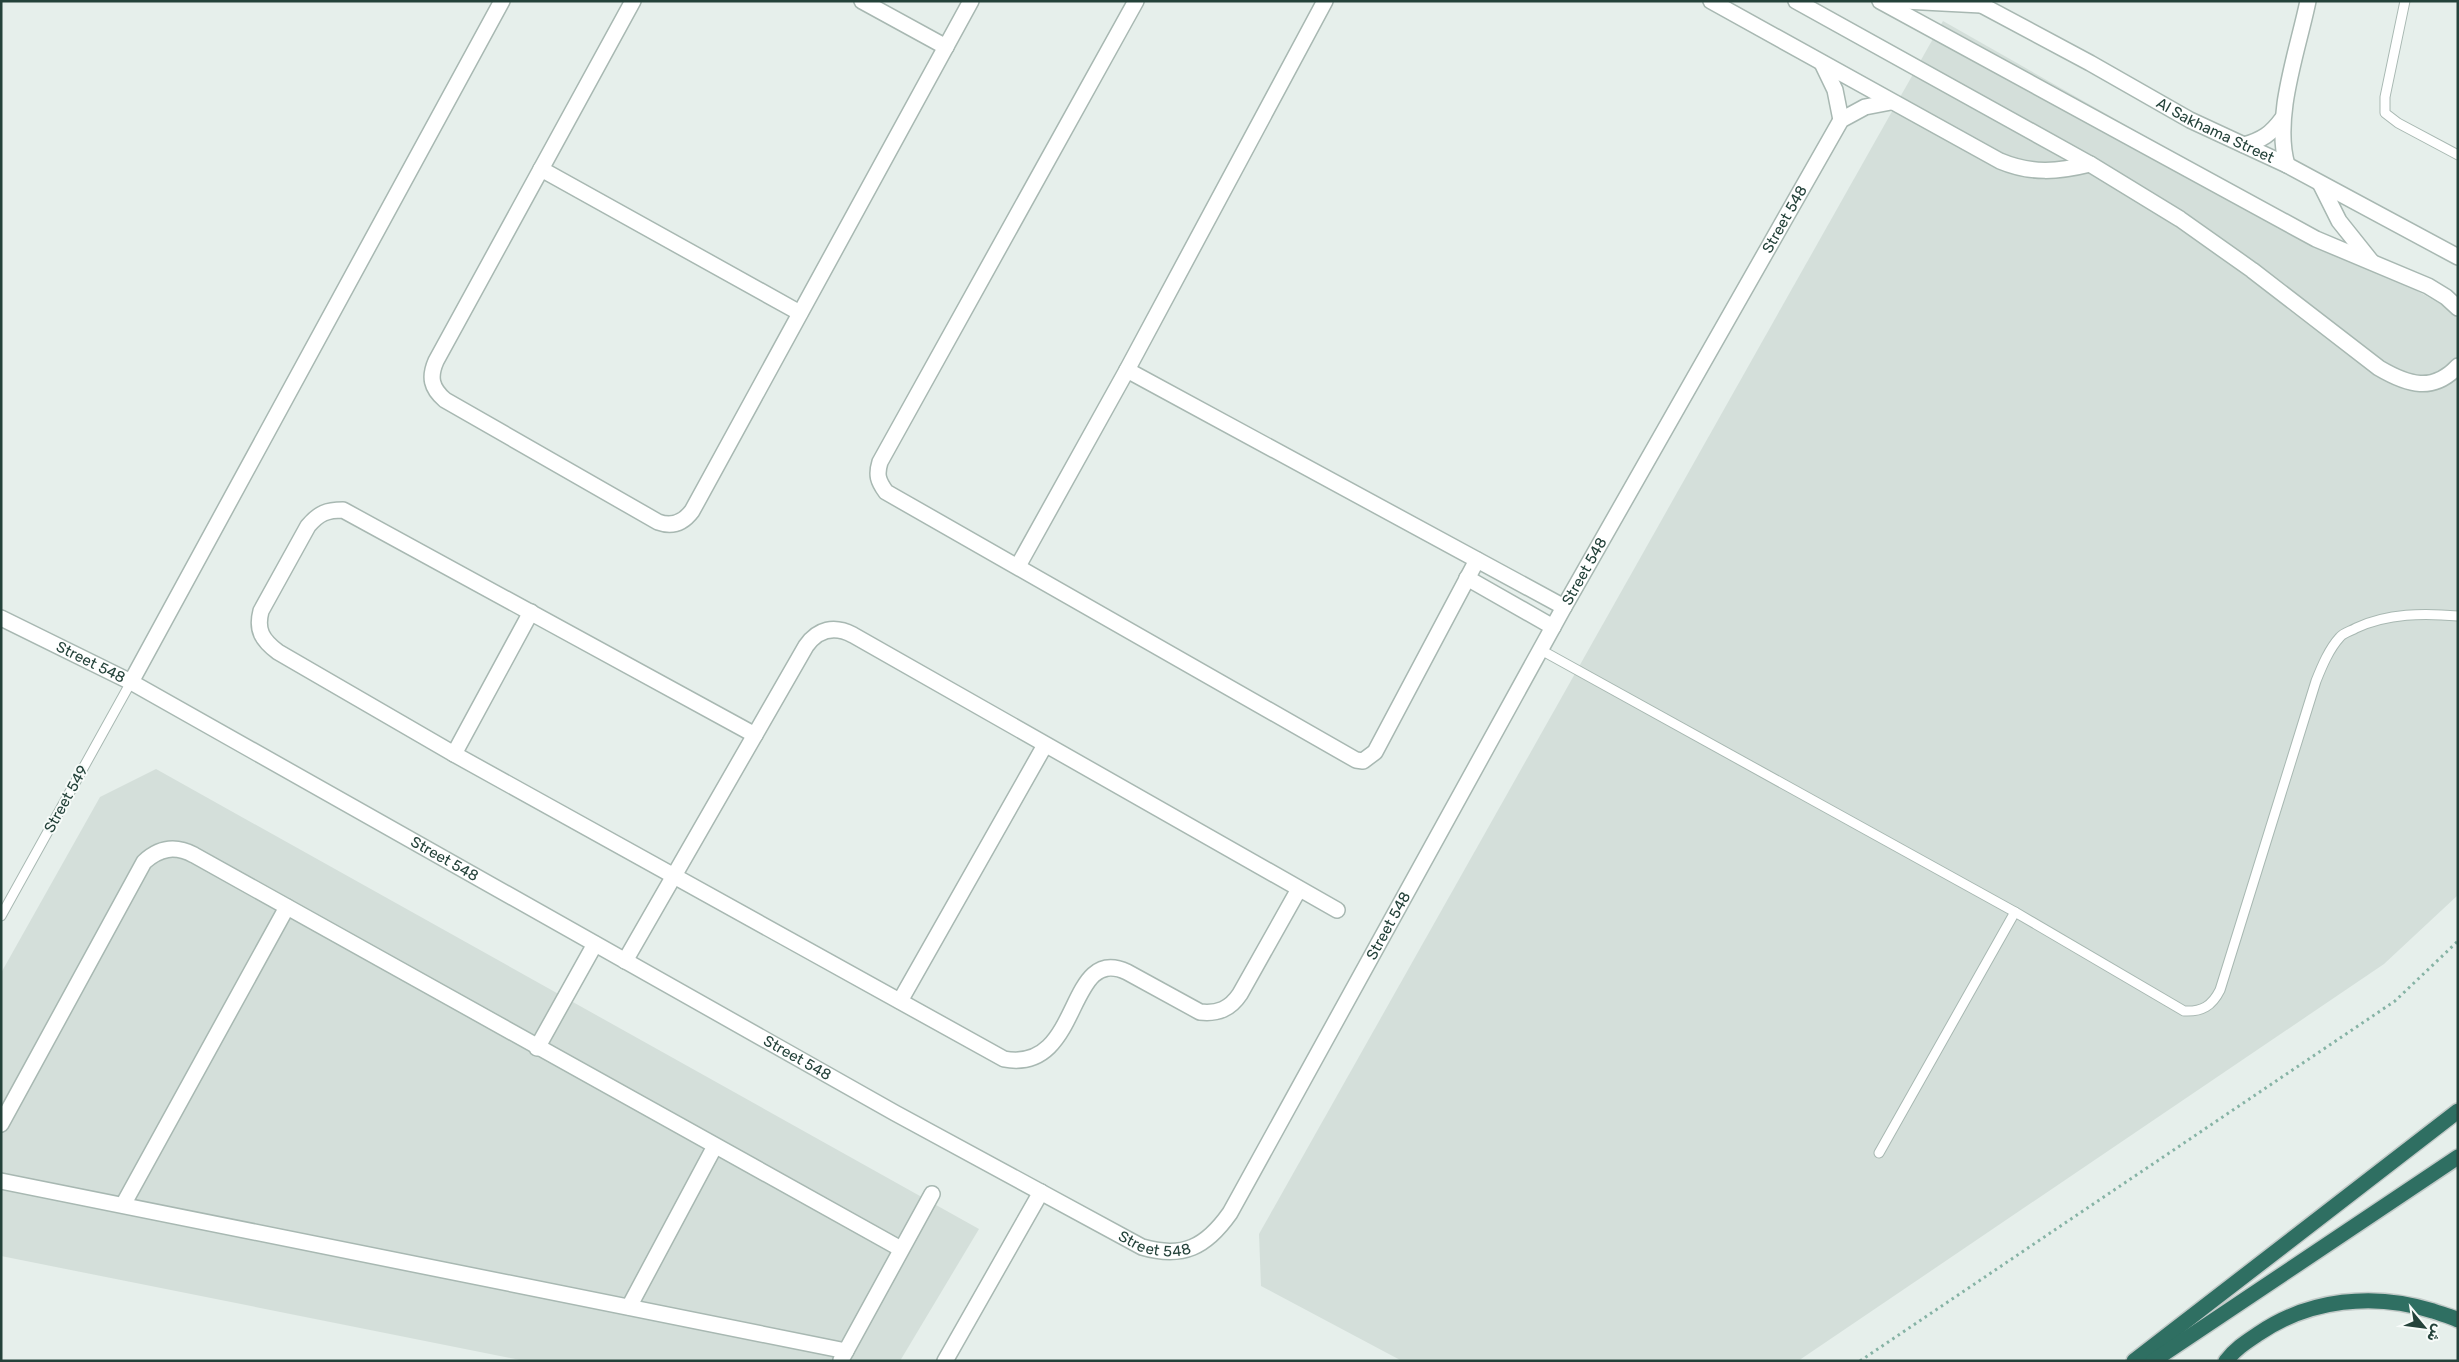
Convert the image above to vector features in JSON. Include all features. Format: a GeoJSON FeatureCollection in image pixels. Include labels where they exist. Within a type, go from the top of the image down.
{"type":"FeatureCollection","features":[{"type":"Feature","properties":{"kind":"highway"},"geometry":{"type":"LineString","coordinates":[[2134,1361],[2458,1111]]}},
{"type":"Feature","properties":{"kind":"highway"},"geometry":{"type":"LineString","coordinates":[[2153,1361],[2458,1157]]}},
{"type":"Feature","properties":{"kind":"highway"},"geometry":{"type":"LineString","coordinates":[[2226,1361],[2235,1350],[2279,1320],[2323,1304],[2373,1299],[2417,1306],[2458,1320]]}},
{"type":"Feature","properties":{"kind":"street"},"geometry":{"type":"LineString","coordinates":[[131,682],[502,1]]}},
{"type":"Feature","properties":{"kind":"street"},"geometry":{"type":"LineString","coordinates":[[633,1],[436,361],[432,371],[432,382],[437,393],[445,400],[658,522],[673,525],[687,517],[970,1]]}},
{"type":"Feature","properties":{"kind":"street"},"geometry":{"type":"LineString","coordinates":[[862,1],[946,47]]}},
{"type":"Feature","properties":{"kind":"street"},"geometry":{"type":"LineString","coordinates":[[1136,1],[880,462],[877,472],[879,483],[886,492],[1356,760],[1363,761],[1375,752],[1477,560]]}},
{"type":"Feature","properties":{"kind":"street"},"geometry":{"type":"LineString","coordinates":[[1018,566],[1127,370],[1325,1]]}},
{"type":"Feature","properties":{"kind":"street"},"geometry":{"type":"LineString","coordinates":[[1710,1],[1891,102],[2012,166],[2048,172],[2090,164]]}},
{"type":"Feature","properties":{"kind":"street"},"geometry":{"type":"LineString","coordinates":[[1796,1],[2090,164],[2187,223],[2252,270],[2368,360],[2394,377],[2410,384],[2427,384],[2448,376],[2458,366]]}},
{"type":"Feature","properties":{"kind":"street"},"geometry":{"type":"LineString","coordinates":[[1880,1],[2307,234],[2428,286],[2446,297],[2458,308]]}},
{"type":"Feature","properties":{"kind":"street"},"geometry":{"type":"LineString","coordinates":[[1904,1],[1978,3]]}},
{"type":"Feature","properties":{"kind":"street"},"geometry":{"type":"LineString","coordinates":[[2286,165],[2282,150],[2282,119],[2308,1]]}},
{"type":"Feature","properties":{"kind":"street","name":"Al Sakhama Street"},"geometry":{"type":"LineString","coordinates":[[1978,3],[2090,63],[2190,120],[2286,165],[2458,257]]}},
{"type":"Feature","properties":{"kind":"street"},"geometry":{"type":"LineString","coordinates":[[1822,62],[1835,90],[1841,120],[1865,107],[1891,102]]}},
{"type":"Feature","properties":{"kind":"street"},"geometry":{"type":"LineString","coordinates":[[2244,145],[2260,141],[2273,132],[2282,119]]}},
{"type":"Feature","properties":{"kind":"street","name":"Street 548"},"geometry":{"type":"LineString","coordinates":[[1,618],[131,682],[594,944],[1142,1247],[1162,1253],[1183,1251],[1201,1243],[1218,1230],[1240,1196],[1564,607],[1841,120]]}},
{"type":"Feature","properties":{"kind":"street"},"geometry":{"type":"LineString","coordinates":[[541,169],[800,313]]}},
{"type":"Feature","properties":{"kind":"street"},"geometry":{"type":"LineString","coordinates":[[2321,185],[2339,221],[2372,263]]}},
{"type":"Feature","properties":{"kind":"street"},"geometry":{"type":"LineString","coordinates":[[1127,370],[1564,607]]}},
{"type":"Feature","properties":{"kind":"street"},"geometry":{"type":"LineString","coordinates":[[755,735],[343,510],[330,510],[317,515],[308,526],[261,611],[258,623],[260,634],[273,648],[454,754],[1004,1059],[1016,1061],[1029,1060],[1051,1046],[1092,975],[1109,967],[1119,968],[1128,972],[1200,1012],[1223,1011],[1237,999],[1299,888]]}},
{"type":"Feature","properties":{"kind":"street"},"geometry":{"type":"LineString","coordinates":[[1467,578],[1553,627]]}},
{"type":"Feature","properties":{"kind":"street"},"geometry":{"type":"LineString","coordinates":[[454,754],[531,612]]}},
{"type":"Feature","properties":{"kind":"street"},"geometry":{"type":"LineString","coordinates":[[626,961],[806,646],[812,637],[822,631],[832,629],[843,630],[1337,910]]}},
{"type":"Feature","properties":{"kind":"street"},"geometry":{"type":"LineString","coordinates":[[900,1001],[1045,745]]}},
{"type":"Feature","properties":{"kind":"street"},"geometry":{"type":"LineString","coordinates":[[1,1124],[144,862],[162,850],[184,850],[901,1249]]}},
{"type":"Feature","properties":{"kind":"street"},"geometry":{"type":"LineString","coordinates":[[123,1205],[287,907]]}},
{"type":"Feature","properties":{"kind":"street"},"geometry":{"type":"LineString","coordinates":[[537,1048],[594,944]]}},
{"type":"Feature","properties":{"kind":"street"},"geometry":{"type":"LineString","coordinates":[[628,1307],[715,1146]]}},
{"type":"Feature","properties":{"kind":"street"},"geometry":{"type":"LineString","coordinates":[[1,1181],[628,1307],[843,1356],[932,1194]]}},
{"type":"Feature","properties":{"kind":"street"},"geometry":{"type":"LineString","coordinates":[[945,1361],[1041,1192]]}},
{"type":"Feature","properties":{"kind":"lane"},"geometry":{"type":"LineString","coordinates":[[2405,1],[2385,97],[2385,113],[2398,123],[2458,155]]}},
{"type":"Feature","properties":{"kind":"lane"},"geometry":{"type":"LineString","coordinates":[[1541,650],[2015,912],[2184,1011],[2195,1012],[2207,1007],[2215,1000],[2220,990],[2316,681],[2334,645],[2341,635],[2365,624],[2386,618],[2434,614],[2458,616]]}},
{"type":"Feature","properties":{"kind":"lane","name":"Street 549"},"geometry":{"type":"LineString","coordinates":[[1,916],[131,682]]}},
{"type":"Feature","properties":{"kind":"lane"},"geometry":{"type":"LineString","coordinates":[[1879,1153],[2015,912]]}},
{"type":"Feature","properties":{"kind":"path"},"geometry":{"type":"LineString","coordinates":[[1860,1361],[2394,1001],[2458,941]]}},
{"type":"Feature","properties":{"kind":"shaded area"},"geometry":{"type":"Polygon","coordinates":[[[1943,21],[2458,314],[2458,895],[2384,964],[1798,1361],[1402,1361],[1261,1286],[1259,1234],[1943,21]]]}},
{"type":"Feature","properties":{"kind":"shaded area"},"geometry":{"type":"Polygon","coordinates":[[[156,769],[979,1229],[900,1361],[525,1361],[1,1256],[1,973],[100,797],[156,769]]]}}]}
